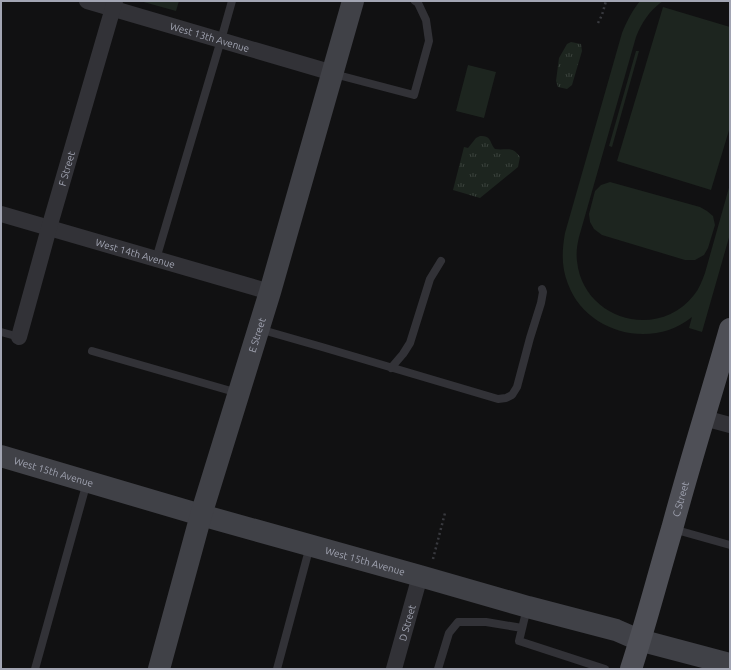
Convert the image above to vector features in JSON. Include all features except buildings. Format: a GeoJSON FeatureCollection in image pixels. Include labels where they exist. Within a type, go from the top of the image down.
{"type":"FeatureCollection","features":[{"type":"Feature","properties":{"kind":"main road","name":"E Street"},"geometry":{"type":"LineString","coordinates":[[159,669],[201,515],[270,292],[353,1]]}},
{"type":"Feature","properties":{"kind":"main road","name":"C Street"},"geometry":{"type":"LineString","coordinates":[[631,669],[639,640],[647,620],[730,329]]}},
{"type":"Feature","properties":{"kind":"main road","name":"West 15th Avenue"},"geometry":{"type":"LineString","coordinates":[[1,456],[201,515],[528,607],[616,630],[639,640],[730,664]]}},
{"type":"Feature","properties":{"kind":"street","name":"West 13th Avenue"},"geometry":{"type":"LineString","coordinates":[[87,1],[113,5],[221,40],[333,73]]}},
{"type":"Feature","properties":{"kind":"street","name":"F Street"},"geometry":{"type":"LineString","coordinates":[[19,337],[113,5]]}},
{"type":"Feature","properties":{"kind":"street","name":"West 14th Avenue"},"geometry":{"type":"LineString","coordinates":[[1,214],[270,292]]}},
{"type":"Feature","properties":{"kind":"street"},"geometry":{"type":"LineString","coordinates":[[704,418],[730,425]]}},
{"type":"Feature","properties":{"kind":"street","name":"D Street"},"geometry":{"type":"LineString","coordinates":[[394,669],[420,576]]}},
{"type":"Feature","properties":{"kind":"lane"},"geometry":{"type":"LineString","coordinates":[[156,259],[232,1]]}},
{"type":"Feature","properties":{"kind":"lane"},"geometry":{"type":"LineString","coordinates":[[333,73],[414,95],[429,41],[426,20],[418,3],[415,1]]}},
{"type":"Feature","properties":{"kind":"lane"},"geometry":{"type":"LineString","coordinates":[[391,368],[410,343],[430,280],[440,261]]}},
{"type":"Feature","properties":{"kind":"lane"},"geometry":{"type":"LineString","coordinates":[[258,329],[498,399],[506,398],[512,395],[517,387],[541,303],[543,292],[542,289]]}},
{"type":"Feature","properties":{"kind":"lane"},"geometry":{"type":"LineString","coordinates":[[1,332],[19,337]]}},
{"type":"Feature","properties":{"kind":"lane"},"geometry":{"type":"LineString","coordinates":[[92,351],[239,393]]}},
{"type":"Feature","properties":{"kind":"lane"},"geometry":{"type":"LineString","coordinates":[[35,669],[87,481]]}},
{"type":"Feature","properties":{"kind":"lane"},"geometry":{"type":"LineString","coordinates":[[672,529],[730,545]]}},
{"type":"Feature","properties":{"kind":"lane"},"geometry":{"type":"LineString","coordinates":[[277,669],[311,545]]}},
{"type":"Feature","properties":{"kind":"lane"},"geometry":{"type":"LineString","coordinates":[[528,607],[519,641],[605,669]]}},
{"type":"Feature","properties":{"kind":"lane"},"geometry":{"type":"LineString","coordinates":[[438,669],[449,632],[458,622],[486,622],[522,628]]}},
{"type":"Feature","properties":{"kind":"path"},"geometry":{"type":"LineString","coordinates":[[598,23],[606,1]]}},
{"type":"Feature","properties":{"kind":"path"},"geometry":{"type":"LineString","coordinates":[[433,559],[445,514]]}},
{"type":"Feature","properties":{"kind":"green space"},"geometry":{"type":"Polygon","coordinates":[[[140,1],[179,1],[176,11],[140,1]]]}},
{"type":"Feature","properties":{"kind":"green space"},"geometry":{"type":"Polygon","coordinates":[[[640,1],[663,1],[646,17],[636,37],[579,237],[577,261],[582,281],[593,298],[607,310],[624,317],[643,320],[661,317],[679,309],[694,295],[703,279],[730,184],[730,234],[702,332],[689,328],[692,317],[676,327],[658,333],[640,334],[622,331],[605,325],[589,314],[577,301],[568,284],[564,271],[563,246],[565,233],[622,33],[630,16],[640,1]]]}},
{"type":"Feature","properties":{"kind":"green space"},"geometry":{"type":"Polygon","coordinates":[[[663,7],[730,27],[730,127],[711,190],[617,161],[663,7]]]}},
{"type":"Feature","properties":{"kind":"green space"},"geometry":{"type":"Polygon","coordinates":[[[571,42],[581,44],[582,51],[572,85],[567,89],[558,87],[556,81],[559,58],[567,44],[571,42]]]}},
{"type":"Feature","properties":{"kind":"green space"},"geometry":{"type":"Polygon","coordinates":[[[636,51],[639,51],[612,147],[609,146],[636,51]]]}},
{"type":"Feature","properties":{"kind":"green space"},"geometry":{"type":"Polygon","coordinates":[[[468,65],[496,72],[484,118],[456,111],[468,65]]]}},
{"type":"Feature","properties":{"kind":"green space"},"geometry":{"type":"Polygon","coordinates":[[[480,136],[487,137],[495,149],[509,149],[517,153],[520,157],[518,167],[480,198],[453,190],[464,147],[468,148],[476,138],[480,136]]]}},
{"type":"Feature","properties":{"kind":"green space"},"geometry":{"type":"Polygon","coordinates":[[[610,182],[700,207],[707,211],[713,216],[715,225],[708,248],[704,255],[695,260],[685,260],[602,235],[594,229],[590,222],[589,214],[595,191],[601,185],[610,182]]]}}]}
